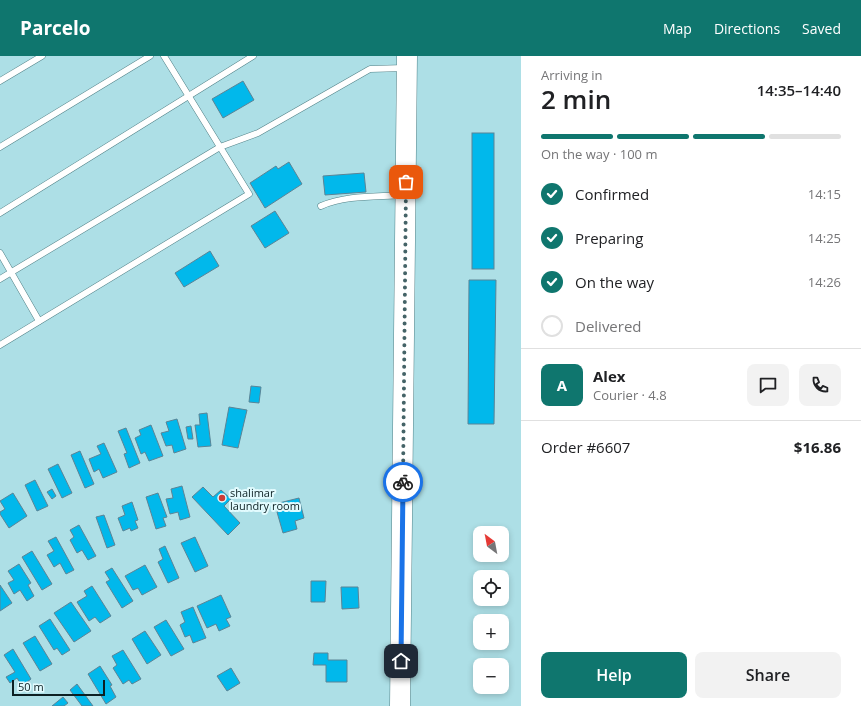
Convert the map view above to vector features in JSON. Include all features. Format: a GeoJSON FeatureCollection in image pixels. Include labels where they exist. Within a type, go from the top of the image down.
{"type":"FeatureCollection","features":[{"type":"Feature","properties":{"kind":"main road"},"geometry":{"type":"LineString","coordinates":[[400,706],[407,62]]}},
{"type":"Feature","properties":{"kind":"lane"},"geometry":{"type":"LineString","coordinates":[[0,81],[42,56]]}},
{"type":"Feature","properties":{"kind":"lane"},"geometry":{"type":"LineString","coordinates":[[0,147],[150,56]]}},
{"type":"Feature","properties":{"kind":"lane"},"geometry":{"type":"LineString","coordinates":[[0,345],[248,194],[164,56]]}},
{"type":"Feature","properties":{"kind":"lane"},"geometry":{"type":"LineString","coordinates":[[0,213],[253,56]]}},
{"type":"Feature","properties":{"kind":"lane"},"geometry":{"type":"LineString","coordinates":[[0,279],[220,147],[258,133],[370,69],[407,62]]}},
{"type":"Feature","properties":{"kind":"lane"},"geometry":{"type":"LineString","coordinates":[[321,206],[332,201],[360,197],[406,195]]}},
{"type":"Feature","properties":{"kind":"lane"},"geometry":{"type":"LineString","coordinates":[[0,253],[39,321]]}},
{"type":"Feature","properties":{"kind":"building"},"geometry":{"type":"Polygon","coordinates":[[[243,81],[254,100],[223,118],[212,99],[243,81]]]}},
{"type":"Feature","properties":{"kind":"building"},"geometry":{"type":"Polygon","coordinates":[[[472,133],[494,133],[494,269],[472,269],[472,133]]]}},
{"type":"Feature","properties":{"kind":"building"},"geometry":{"type":"Polygon","coordinates":[[[289,162],[302,184],[265,208],[250,183],[276,166],[278,169],[289,162]]]}},
{"type":"Feature","properties":{"kind":"building"},"geometry":{"type":"Polygon","coordinates":[[[364,173],[366,192],[325,195],[323,176],[364,173]]]}},
{"type":"Feature","properties":{"kind":"building"},"geometry":{"type":"Polygon","coordinates":[[[275,211],[289,233],[265,248],[251,226],[275,211]]]}},
{"type":"Feature","properties":{"kind":"building"},"geometry":{"type":"Polygon","coordinates":[[[210,251],[219,266],[184,287],[175,273],[210,251]]]}},
{"type":"Feature","properties":{"kind":"building"},"geometry":{"type":"Polygon","coordinates":[[[469,280],[496,280],[494,424],[468,424],[469,280]]]}},
{"type":"Feature","properties":{"kind":"building"},"geometry":{"type":"Polygon","coordinates":[[[251,386],[261,387],[259,403],[249,402],[251,386]]]}},
{"type":"Feature","properties":{"kind":"building"},"geometry":{"type":"Polygon","coordinates":[[[229,407],[247,410],[238,448],[222,445],[229,407]]]}},
{"type":"Feature","properties":{"kind":"building"},"geometry":{"type":"Polygon","coordinates":[[[207,413],[211,446],[198,447],[195,425],[200,425],[199,414],[207,413]]]}},
{"type":"Feature","properties":{"kind":"building"},"geometry":{"type":"Polygon","coordinates":[[[177,419],[186,449],[174,453],[172,445],[166,446],[161,433],[169,431],[166,422],[177,419]]]}},
{"type":"Feature","properties":{"kind":"building"},"geometry":{"type":"Polygon","coordinates":[[[151,425],[163,456],[149,461],[145,452],[141,454],[135,438],[141,435],[139,430],[151,425]]]}},
{"type":"Feature","properties":{"kind":"building"},"geometry":{"type":"Polygon","coordinates":[[[191,426],[193,439],[188,439],[186,427],[191,426]]]}},
{"type":"Feature","properties":{"kind":"building"},"geometry":{"type":"Polygon","coordinates":[[[126,428],[140,463],[129,468],[124,454],[127,453],[118,431],[126,428]]]}},
{"type":"Feature","properties":{"kind":"building"},"geometry":{"type":"Polygon","coordinates":[[[104,443],[117,472],[103,478],[99,469],[94,472],[89,459],[101,454],[97,446],[104,443]]]}},
{"type":"Feature","properties":{"kind":"building"},"geometry":{"type":"Polygon","coordinates":[[[80,451],[94,484],[85,488],[71,455],[80,451]]]}},
{"type":"Feature","properties":{"kind":"building"},"geometry":{"type":"Polygon","coordinates":[[[58,464],[72,493],[62,498],[48,469],[58,464]]]}},
{"type":"Feature","properties":{"kind":"building"},"geometry":{"type":"Polygon","coordinates":[[[35,480],[48,506],[37,511],[25,485],[35,480]]]}},
{"type":"Feature","properties":{"kind":"building"},"geometry":{"type":"Polygon","coordinates":[[[182,486],[190,517],[180,520],[178,512],[170,514],[166,499],[173,498],[171,489],[182,486]]]}},
{"type":"Feature","properties":{"kind":"building"},"geometry":{"type":"Polygon","coordinates":[[[203,487],[213,497],[221,490],[231,499],[224,506],[240,523],[228,535],[192,497],[203,487]]]}},
{"type":"Feature","properties":{"kind":"building"},"geometry":{"type":"Polygon","coordinates":[[[52,489],[56,496],[52,499],[47,492],[52,489]]]}},
{"type":"Feature","properties":{"kind":"building"},"geometry":{"type":"Polygon","coordinates":[[[13,493],[27,516],[9,528],[0,514],[0,512],[5,509],[0,501],[13,493]]]}},
{"type":"Feature","properties":{"kind":"building"},"geometry":{"type":"Polygon","coordinates":[[[158,493],[167,517],[163,518],[166,526],[156,529],[146,497],[158,493]]]}},
{"type":"Feature","properties":{"kind":"building"},"geometry":{"type":"Polygon","coordinates":[[[299,498],[304,518],[295,521],[297,529],[283,533],[277,512],[281,511],[279,503],[299,498]]]}},
{"type":"Feature","properties":{"kind":"building"},"geometry":{"type":"Polygon","coordinates":[[[132,502],[138,520],[135,521],[138,528],[131,531],[130,528],[123,531],[118,518],[125,515],[122,506],[132,502]]]}},
{"type":"Feature","properties":{"kind":"building"},"geometry":{"type":"Polygon","coordinates":[[[104,515],[115,545],[107,548],[96,517],[104,515]]]}},
{"type":"Feature","properties":{"kind":"building"},"geometry":{"type":"Polygon","coordinates":[[[79,525],[96,556],[88,560],[82,550],[77,553],[70,540],[74,537],[70,530],[79,525]]]}},
{"type":"Feature","properties":{"kind":"building"},"geometry":{"type":"Polygon","coordinates":[[[56,537],[74,570],[66,574],[60,563],[54,567],[47,555],[54,551],[48,541],[56,537]]]}},
{"type":"Feature","properties":{"kind":"building"},"geometry":{"type":"Polygon","coordinates":[[[195,537],[208,566],[195,572],[181,543],[195,537]]]}},
{"type":"Feature","properties":{"kind":"building"},"geometry":{"type":"Polygon","coordinates":[[[165,546],[179,578],[168,583],[158,562],[163,559],[159,549],[165,546]]]}},
{"type":"Feature","properties":{"kind":"building"},"geometry":{"type":"Polygon","coordinates":[[[32,551],[52,584],[42,590],[22,557],[32,551]]]}},
{"type":"Feature","properties":{"kind":"building"},"geometry":{"type":"Polygon","coordinates":[[[19,564],[31,583],[28,585],[34,596],[27,601],[20,590],[14,594],[8,583],[14,580],[8,571],[19,564]]]}},
{"type":"Feature","properties":{"kind":"building"},"geometry":{"type":"Polygon","coordinates":[[[145,565],[157,587],[142,595],[138,588],[133,590],[125,576],[145,565]]]}},
{"type":"Feature","properties":{"kind":"building"},"geometry":{"type":"Polygon","coordinates":[[[112,568],[133,601],[122,608],[106,582],[110,580],[105,572],[112,568]]]}},
{"type":"Feature","properties":{"kind":"building"},"geometry":{"type":"Polygon","coordinates":[[[311,581],[326,581],[325,602],[311,602],[311,581]]]}},
{"type":"Feature","properties":{"kind":"building"},"geometry":{"type":"Polygon","coordinates":[[[0,585],[12,603],[0,611],[0,585]]]}},
{"type":"Feature","properties":{"kind":"building"},"geometry":{"type":"Polygon","coordinates":[[[92,586],[111,616],[100,623],[95,617],[89,621],[77,602],[87,596],[84,591],[92,586]]]}},
{"type":"Feature","properties":{"kind":"building"},"geometry":{"type":"Polygon","coordinates":[[[341,587],[358,587],[359,608],[342,609],[341,587]]]}},
{"type":"Feature","properties":{"kind":"building"},"geometry":{"type":"Polygon","coordinates":[[[221,595],[231,617],[226,619],[230,626],[219,631],[216,624],[207,628],[197,606],[221,595]]]}},
{"type":"Feature","properties":{"kind":"building"},"geometry":{"type":"Polygon","coordinates":[[[71,602],[91,631],[74,642],[54,613],[71,602]]]}},
{"type":"Feature","properties":{"kind":"building"},"geometry":{"type":"Polygon","coordinates":[[[193,607],[206,638],[193,643],[190,635],[185,637],[180,625],[185,622],[181,612],[193,607]]]}},
{"type":"Feature","properties":{"kind":"building"},"geometry":{"type":"Polygon","coordinates":[[[50,619],[70,650],[62,655],[57,648],[54,650],[39,626],[50,619]]]}},
{"type":"Feature","properties":{"kind":"building"},"geometry":{"type":"Polygon","coordinates":[[[166,620],[184,649],[171,656],[154,627],[166,620]]]}},
{"type":"Feature","properties":{"kind":"building"},"geometry":{"type":"Polygon","coordinates":[[[145,631],[161,655],[147,664],[132,639],[145,631]]]}},
{"type":"Feature","properties":{"kind":"building"},"geometry":{"type":"Polygon","coordinates":[[[35,636],[52,664],[40,671],[23,643],[35,636]]]}},
{"type":"Feature","properties":{"kind":"building"},"geometry":{"type":"Polygon","coordinates":[[[13,649],[31,679],[22,686],[17,678],[10,683],[6,677],[15,672],[4,655],[13,649]]]}},
{"type":"Feature","properties":{"kind":"building"},"geometry":{"type":"Polygon","coordinates":[[[123,650],[141,679],[132,684],[129,680],[123,684],[113,668],[117,665],[112,656],[123,650]]]}},
{"type":"Feature","properties":{"kind":"building"},"geometry":{"type":"Polygon","coordinates":[[[314,653],[328,653],[328,660],[347,660],[347,682],[326,682],[326,665],[313,665],[314,653]]]}},
{"type":"Feature","properties":{"kind":"building"},"geometry":{"type":"Polygon","coordinates":[[[100,666],[112,685],[110,686],[116,697],[106,704],[88,674],[100,666]]]}},
{"type":"Feature","properties":{"kind":"building"},"geometry":{"type":"Polygon","coordinates":[[[231,668],[240,683],[227,691],[217,676],[231,668]]]}},
{"type":"Feature","properties":{"kind":"building"},"geometry":{"type":"Polygon","coordinates":[[[77,684],[93,706],[82,706],[70,690],[77,684]]]}},
{"type":"Feature","properties":{"kind":"building"},"geometry":{"type":"Polygon","coordinates":[[[63,697],[68,703],[64,706],[52,706],[63,697]]]}},
{"type":"Feature","properties":{"kind":"way so far"},"geometry":{"type":"LineString","coordinates":[[403,482],[406,182]]}},
{"type":"Feature","properties":{"kind":"place","name":"shalimar laundry room"},"geometry":{"type":"Point","coordinates":[222,498]}},
{"type":"Feature","properties":{"kind":"route"},"geometry":{"type":"LineString","coordinates":[[401,661],[403,482]]}}]}
